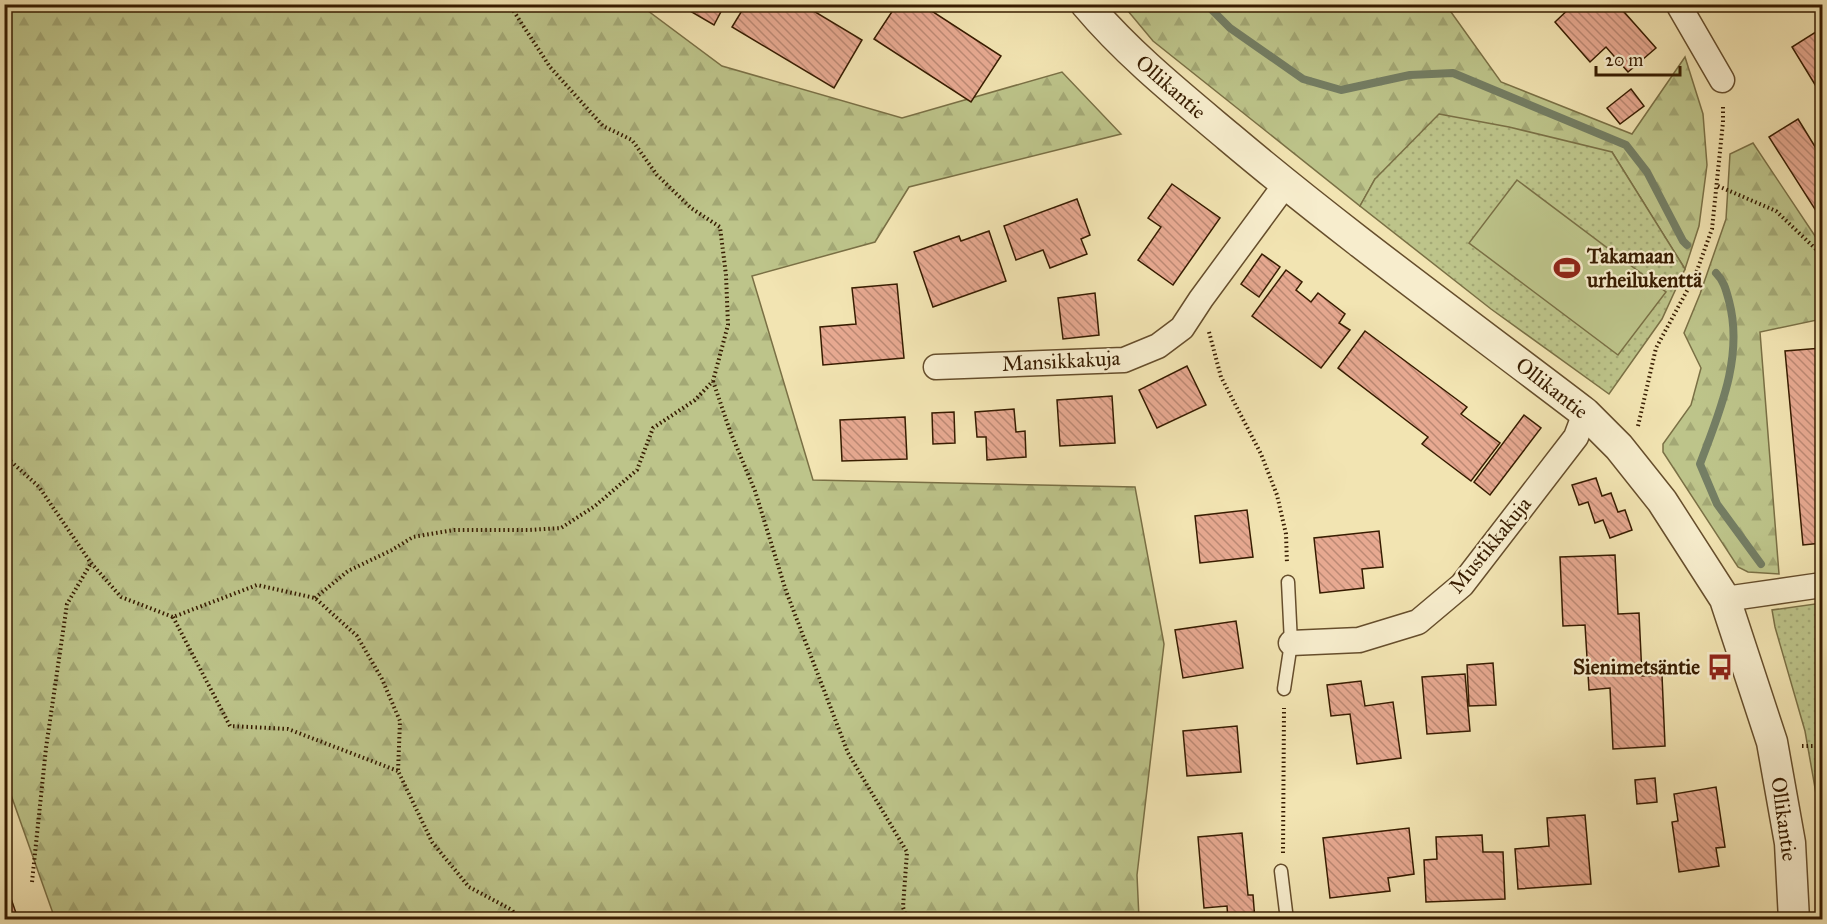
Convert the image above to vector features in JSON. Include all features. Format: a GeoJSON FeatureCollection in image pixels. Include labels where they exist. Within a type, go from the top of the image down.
{"type":"FeatureCollection","features":[{"type":"Feature","properties":{"kind":"street","name":"Ollikantie"},"geometry":{"type":"LineString","coordinates":[[1086,4],[1106,28],[1150,71],[1285,185],[1586,413],[1619,447],[1662,501],[1725,599],[1772,742],[1790,843],[1794,920]]}},
{"type":"Feature","properties":{"kind":"street"},"geometry":{"type":"LineString","coordinates":[[1678,4],[1722,80]]}},
{"type":"Feature","properties":{"kind":"street","name":"Mansikkakuja"},"geometry":{"type":"LineString","coordinates":[[936,366],[1124,360],[1158,346],[1182,328],[1285,185]]}},
{"type":"Feature","properties":{"kind":"street","name":"Mustikkakuja"},"geometry":{"type":"LineString","coordinates":[[1291,643],[1359,640],[1418,622],[1462,585],[1576,437],[1586,413]]}},
{"type":"Feature","properties":{"kind":"street"},"geometry":{"type":"LineString","coordinates":[[1725,599],[1822,585]]}},
{"type":"Feature","properties":{"kind":"lane"},"geometry":{"type":"LineString","coordinates":[[1284,689],[1291,643],[1288,582]]}},
{"type":"Feature","properties":{"kind":"lane"},"geometry":{"type":"LineString","coordinates":[[1281,871],[1287,920]]}},
{"type":"Feature","properties":{"kind":"path"},"geometry":{"type":"LineString","coordinates":[[315,598],[348,571],[413,537],[454,530],[561,528],[595,506],[637,470],[653,428],[695,400],[713,381],[728,325],[726,275],[720,227],[691,208],[657,175],[632,140],[603,126],[550,67],[509,4]]}},
{"type":"Feature","properties":{"kind":"path"},"geometry":{"type":"LineString","coordinates":[[1619,447],[1637,430],[1656,348],[1695,276],[1712,229],[1723,122],[1722,80]]}},
{"type":"Feature","properties":{"kind":"path"},"geometry":{"type":"LineString","coordinates":[[1718,186],[1776,211],[1822,255]]}},
{"type":"Feature","properties":{"kind":"path"},"geometry":{"type":"LineString","coordinates":[[1201,299],[1221,376],[1261,454],[1277,495],[1286,534],[1288,582]]}},
{"type":"Feature","properties":{"kind":"path"},"geometry":{"type":"LineString","coordinates":[[713,381],[730,431],[755,491],[786,591],[848,753],[907,852],[903,907],[907,920]]}},
{"type":"Feature","properties":{"kind":"path"},"geometry":{"type":"LineString","coordinates":[[4,455],[39,487],[91,563],[121,597],[173,617],[230,726],[288,729],[398,771]]}},
{"type":"Feature","properties":{"kind":"path"},"geometry":{"type":"LineString","coordinates":[[32,882],[46,748],[67,604],[91,563]]}},
{"type":"Feature","properties":{"kind":"path"},"geometry":{"type":"LineString","coordinates":[[173,617],[257,585],[315,598],[357,636],[382,679],[400,721],[398,771],[432,842],[469,887],[512,910],[518,920]]}},
{"type":"Feature","properties":{"kind":"path"},"geometry":{"type":"LineString","coordinates":[[1281,871],[1284,689]]}},
{"type":"Feature","properties":{"kind":"path"},"geometry":{"type":"LineString","coordinates":[[1795,746],[1822,746]]}},
{"type":"Feature","properties":{"kind":"green space"},"geometry":{"type":"Polygon","coordinates":[[[5,5],[640,5],[722,66],[902,118],[1062,72],[1121,134],[909,187],[875,242],[752,276],[813,480],[1135,487],[1164,644],[1137,875],[1139,919],[55,919],[5,778],[5,5]]]}},
{"type":"Feature","properties":{"kind":"green space"},"geometry":{"type":"Polygon","coordinates":[[[1123,5],[1446,5],[1501,82],[1632,134],[1685,57],[1703,114],[1707,165],[1699,226],[1685,269],[1612,152],[1375,179],[1360,206],[1153,41],[1123,5]]]}},
{"type":"Feature","properties":{"kind":"green space"},"geometry":{"type":"Polygon","coordinates":[[[1439,114],[1509,127],[1612,152],[1685,269],[1662,319],[1609,394],[1491,309],[1360,206],[1375,179],[1439,114]]]}},
{"type":"Feature","properties":{"kind":"green space"},"geometry":{"type":"Polygon","coordinates":[[[1753,143],[1817,239],[1822,237],[1822,319],[1760,332],[1779,574],[1748,572],[1738,567],[1663,452],[1663,444],[1691,405],[1701,368],[1684,333],[1726,219],[1730,154],[1753,143]]]}},
{"type":"Feature","properties":{"kind":"green space","name":"Takamaan urheilukenttä"},"geometry":{"type":"Polygon","coordinates":[[[1517,180],[1666,292],[1618,355],[1469,243],[1517,180]]]}},
{"type":"Feature","properties":{"kind":"green space"},"geometry":{"type":"Polygon","coordinates":[[[1822,603],[1821,822],[1805,731],[1772,610],[1822,603]]]}},
{"type":"Feature","properties":{"kind":"building"},"geometry":{"type":"Polygon","coordinates":[[[678,4],[725,4],[714,25],[678,4]]]}},
{"type":"Feature","properties":{"kind":"building"},"geometry":{"type":"Polygon","coordinates":[[[746,4],[802,4],[862,40],[834,88],[732,27],[746,4]]]}},
{"type":"Feature","properties":{"kind":"building"},"geometry":{"type":"Polygon","coordinates":[[[897,4],[921,4],[1001,56],[971,102],[874,39],[897,4]]]}},
{"type":"Feature","properties":{"kind":"building"},"geometry":{"type":"Polygon","coordinates":[[[1574,4],[1617,4],[1656,48],[1628,72],[1606,47],[1590,62],[1555,22],[1574,4]]]}},
{"type":"Feature","properties":{"kind":"building"},"geometry":{"type":"Polygon","coordinates":[[[1822,28],[1822,96],[1792,47],[1822,28]]]}},
{"type":"Feature","properties":{"kind":"building"},"geometry":{"type":"Polygon","coordinates":[[[1631,89],[1644,106],[1620,124],[1607,108],[1631,89]]]}},
{"type":"Feature","properties":{"kind":"building"},"geometry":{"type":"Polygon","coordinates":[[[1798,119],[1822,158],[1822,211],[1818,214],[1769,137],[1798,119]]]}},
{"type":"Feature","properties":{"kind":"building"},"geometry":{"type":"Polygon","coordinates":[[[1172,184],[1220,218],[1173,285],[1138,260],[1161,227],[1148,218],[1172,184]]]}},
{"type":"Feature","properties":{"kind":"building"},"geometry":{"type":"Polygon","coordinates":[[[1077,199],[1090,235],[1081,239],[1087,254],[1050,268],[1043,250],[1016,260],[1004,226],[1077,199]]]}},
{"type":"Feature","properties":{"kind":"building"},"geometry":{"type":"Polygon","coordinates":[[[989,231],[1006,281],[933,307],[914,252],[959,236],[961,241],[989,231]]]}},
{"type":"Feature","properties":{"kind":"building"},"geometry":{"type":"Polygon","coordinates":[[[1262,254],[1280,267],[1259,297],[1241,284],[1262,254]]]}},
{"type":"Feature","properties":{"kind":"building"},"geometry":{"type":"Polygon","coordinates":[[[1286,270],[1302,282],[1296,290],[1311,302],[1318,293],[1345,314],[1339,323],[1350,330],[1321,368],[1252,316],[1286,270]]]}},
{"type":"Feature","properties":{"kind":"building"},"geometry":{"type":"Polygon","coordinates":[[[897,284],[904,358],[823,365],[820,327],[856,324],[852,288],[897,284]]]}},
{"type":"Feature","properties":{"kind":"building"},"geometry":{"type":"Polygon","coordinates":[[[1095,293],[1099,335],[1063,339],[1058,298],[1095,293]]]}},
{"type":"Feature","properties":{"kind":"building"},"geometry":{"type":"Polygon","coordinates":[[[1365,331],[1467,407],[1461,414],[1500,443],[1471,481],[1422,444],[1428,437],[1338,368],[1365,331]]]}},
{"type":"Feature","properties":{"kind":"building"},"geometry":{"type":"Polygon","coordinates":[[[1822,348],[1822,543],[1803,545],[1785,351],[1822,348]]]}},
{"type":"Feature","properties":{"kind":"building"},"geometry":{"type":"Polygon","coordinates":[[[1187,366],[1206,405],[1157,428],[1139,390],[1187,366]]]}},
{"type":"Feature","properties":{"kind":"building"},"geometry":{"type":"Polygon","coordinates":[[[1112,396],[1115,443],[1060,446],[1057,400],[1112,396]]]}},
{"type":"Feature","properties":{"kind":"building"},"geometry":{"type":"Polygon","coordinates":[[[1014,409],[1016,432],[1025,431],[1026,457],[987,460],[986,437],[977,437],[975,412],[1014,409]]]}},
{"type":"Feature","properties":{"kind":"building"},"geometry":{"type":"Polygon","coordinates":[[[954,412],[955,443],[933,444],[932,413],[954,412]]]}},
{"type":"Feature","properties":{"kind":"building"},"geometry":{"type":"Polygon","coordinates":[[[1524,415],[1541,428],[1490,495],[1474,482],[1524,415]]]}},
{"type":"Feature","properties":{"kind":"building"},"geometry":{"type":"Polygon","coordinates":[[[905,417],[907,459],[842,461],[840,420],[905,417]]]}},
{"type":"Feature","properties":{"kind":"building"},"geometry":{"type":"Polygon","coordinates":[[[1596,478],[1602,496],[1611,493],[1618,512],[1625,510],[1632,530],[1610,538],[1603,520],[1595,523],[1588,502],[1579,505],[1572,485],[1596,478]]]}},
{"type":"Feature","properties":{"kind":"building"},"geometry":{"type":"Polygon","coordinates":[[[1247,510],[1253,557],[1200,563],[1195,516],[1247,510]]]}},
{"type":"Feature","properties":{"kind":"building"},"geometry":{"type":"Polygon","coordinates":[[[1379,531],[1383,567],[1362,569],[1364,588],[1320,593],[1314,538],[1379,531]]]}},
{"type":"Feature","properties":{"kind":"building"},"geometry":{"type":"Polygon","coordinates":[[[1615,555],[1618,614],[1639,613],[1642,676],[1662,675],[1665,746],[1613,749],[1610,688],[1589,690],[1585,625],[1563,626],[1560,557],[1615,555]]]}},
{"type":"Feature","properties":{"kind":"building"},"geometry":{"type":"Polygon","coordinates":[[[1236,621],[1243,668],[1183,678],[1175,630],[1236,621]]]}},
{"type":"Feature","properties":{"kind":"building"},"geometry":{"type":"Polygon","coordinates":[[[1493,663],[1496,705],[1469,706],[1467,665],[1493,663]]]}},
{"type":"Feature","properties":{"kind":"building"},"geometry":{"type":"Polygon","coordinates":[[[1465,674],[1470,731],[1427,734],[1422,677],[1465,674]]]}},
{"type":"Feature","properties":{"kind":"building"},"geometry":{"type":"Polygon","coordinates":[[[1361,681],[1365,706],[1393,702],[1401,758],[1357,764],[1350,714],[1331,716],[1327,685],[1361,681]]]}},
{"type":"Feature","properties":{"kind":"building"},"geometry":{"type":"Polygon","coordinates":[[[1237,726],[1241,772],[1187,776],[1183,731],[1237,726]]]}},
{"type":"Feature","properties":{"kind":"building"},"geometry":{"type":"Polygon","coordinates":[[[1655,778],[1657,802],[1637,804],[1635,780],[1655,778]]]}},
{"type":"Feature","properties":{"kind":"building"},"geometry":{"type":"Polygon","coordinates":[[[1716,787],[1725,847],[1716,848],[1719,866],[1679,872],[1672,822],[1678,821],[1674,794],[1716,787]]]}},
{"type":"Feature","properties":{"kind":"building"},"geometry":{"type":"Polygon","coordinates":[[[1585,815],[1591,884],[1518,889],[1515,849],[1549,846],[1547,818],[1585,815]]]}},
{"type":"Feature","properties":{"kind":"building"},"geometry":{"type":"Polygon","coordinates":[[[1409,828],[1414,874],[1388,878],[1390,891],[1330,898],[1323,838],[1409,828]]]}},
{"type":"Feature","properties":{"kind":"building"},"geometry":{"type":"Polygon","coordinates":[[[1242,833],[1248,895],[1253,895],[1255,920],[1228,920],[1227,906],[1204,908],[1198,837],[1242,833]]]}},
{"type":"Feature","properties":{"kind":"building"},"geometry":{"type":"Polygon","coordinates":[[[1482,835],[1483,852],[1503,852],[1505,899],[1426,902],[1424,860],[1437,859],[1436,837],[1482,835]]]}},
{"type":"Feature","properties":{"kind":"building"},"geometry":{"type":"Polygon","coordinates":[[[4,878],[16,913],[7,917],[8,920],[4,920],[4,878]]]}},
{"type":"Feature","properties":{"kind":"waterway"},"geometry":{"type":"LineString","coordinates":[[1206,4],[1230,28],[1303,79],[1341,90],[1410,75],[1453,73],[1626,145],[1647,172],[1687,245]]}},
{"type":"Feature","properties":{"kind":"waterway"},"geometry":{"type":"LineString","coordinates":[[1716,273],[1723,282],[1729,301],[1733,322],[1733,343],[1727,384],[1700,464],[1717,504],[1761,564]]}},
{"type":"Feature","properties":{"kind":"place","name":"Takamaan urheilukenttä"},"geometry":{"type":"Point","coordinates":[1567,268]}},
{"type":"Feature","properties":{"kind":"place","name":"Sienimetsäntie"},"geometry":{"type":"Point","coordinates":[1720,667]}}]}
